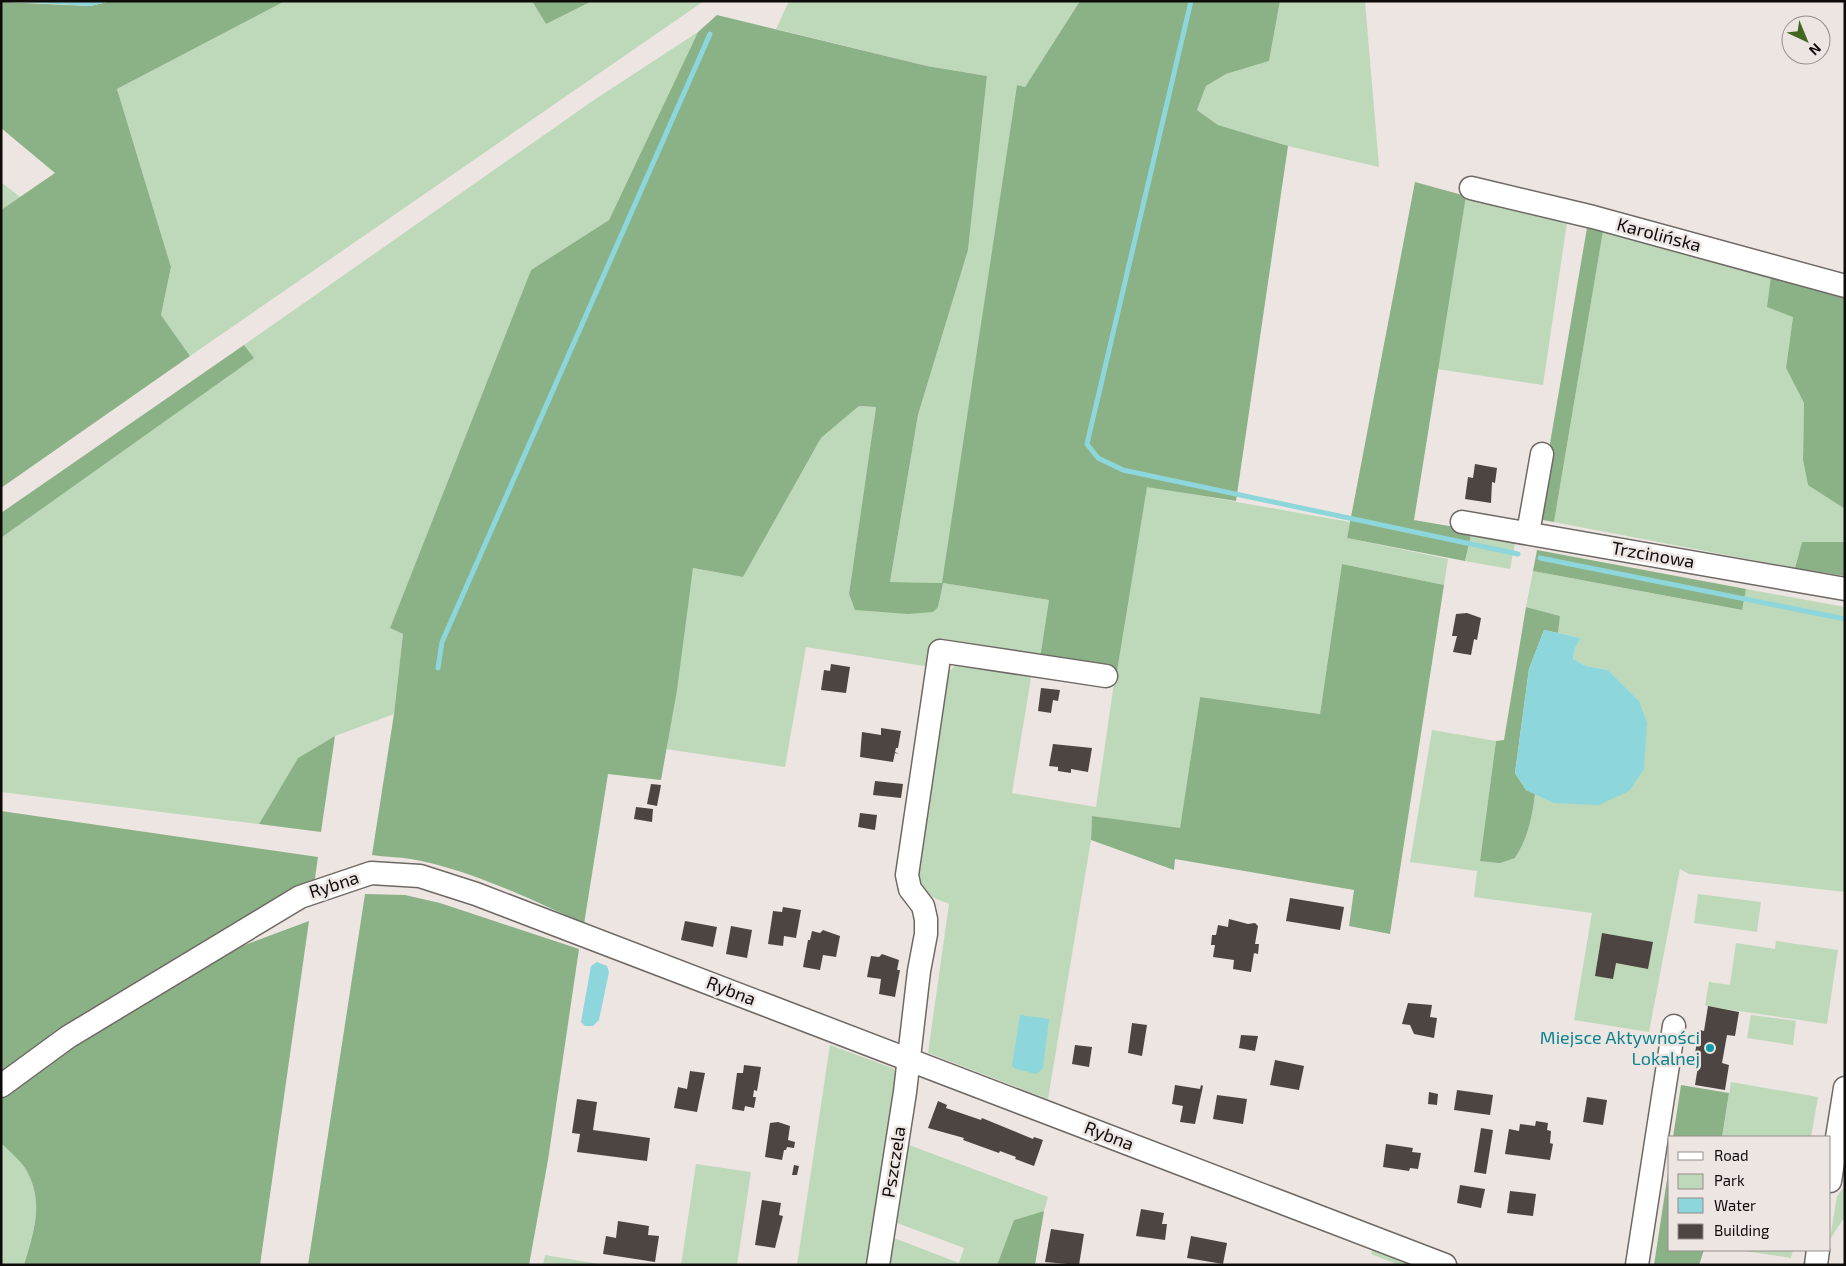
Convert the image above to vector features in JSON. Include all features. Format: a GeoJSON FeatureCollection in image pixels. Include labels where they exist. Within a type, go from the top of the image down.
{"type":"FeatureCollection","features":[{"type":"Feature","properties":{"kind":"street","name":"Karolińska"},"geometry":{"type":"LineString","coordinates":[[1472,188],[1593,217],[1845,286]]}},
{"type":"Feature","properties":{"kind":"street"},"geometry":{"type":"LineString","coordinates":[[1528,533],[1542,454]]}},
{"type":"Feature","properties":{"kind":"street","name":"Trzcinowa"},"geometry":{"type":"LineString","coordinates":[[1462,522],[1845,589]]}},
{"type":"Feature","properties":{"kind":"street","name":"Pszczela"},"geometry":{"type":"LineString","coordinates":[[878,1265],[910,1059],[919,971],[926,934],[926,919],[923,906],[910,889],[907,875],[940,651],[1106,676]]}},
{"type":"Feature","properties":{"kind":"street","name":"Rybna"},"geometry":{"type":"LineString","coordinates":[[1,1086],[36,1058],[300,896],[371,873],[420,876],[476,894],[1445,1265]]}},
{"type":"Feature","properties":{"kind":"street"},"geometry":{"type":"LineString","coordinates":[[1637,1265],[1674,1026]]}},
{"type":"Feature","properties":{"kind":"street"},"geometry":{"type":"LineString","coordinates":[[1831,1178],[1839,1158],[1845,1088]]}},
{"type":"Feature","properties":{"kind":"street"},"geometry":{"type":"LineString","coordinates":[[1816,1265],[1818,1251]]}},
{"type":"Feature","properties":{"kind":"green space"},"geometry":{"type":"Polygon","coordinates":[[[111,1],[285,1],[117,89],[171,267],[161,315],[190,356],[1,488],[1,210],[55,173],[1,128],[1,2],[90,6],[111,1]]]}},
{"type":"Feature","properties":{"kind":"green space"},"geometry":{"type":"Polygon","coordinates":[[[285,1],[532,1],[546,24],[592,1],[704,1],[190,356],[161,315],[171,267],[117,89],[285,1]]]}},
{"type":"Feature","properties":{"kind":"green space"},"geometry":{"type":"Polygon","coordinates":[[[532,1],[592,1],[546,24],[532,1]]]}},
{"type":"Feature","properties":{"kind":"green space"},"geometry":{"type":"Polygon","coordinates":[[[789,1],[1080,1],[1025,87],[1017,85],[943,583],[1049,600],[1040,658],[934,640],[930,667],[806,647],[785,767],[666,749],[693,568],[743,577],[821,438],[859,406],[876,407],[849,594],[855,610],[938,607],[942,583],[890,582],[918,415],[968,250],[987,76],[927,66],[776,29],[789,1]]]}},
{"type":"Feature","properties":{"kind":"green space"},"geometry":{"type":"Polygon","coordinates":[[[1080,1],[1280,1],[1269,61],[1226,74],[1206,86],[1197,110],[1218,125],[1288,146],[1236,501],[1147,487],[1117,671],[1040,658],[1049,600],[943,583],[938,607],[933,612],[908,614],[855,610],[849,594],[876,407],[859,406],[821,438],[743,577],[693,568],[677,690],[661,780],[608,774],[584,924],[522,895],[476,877],[432,863],[372,855],[394,714],[403,634],[390,628],[531,270],[609,220],[698,32],[717,15],[927,66],[987,76],[968,250],[918,415],[890,582],[942,583],[1017,85],[1025,87],[1080,1]]]}},
{"type":"Feature","properties":{"kind":"green space"},"geometry":{"type":"Polygon","coordinates":[[[1280,1],[1365,1],[1379,167],[1288,146],[1218,125],[1197,110],[1206,86],[1226,74],[1269,61],[1280,1]]]}},
{"type":"Feature","properties":{"kind":"green space"},"geometry":{"type":"Polygon","coordinates":[[[698,32],[609,220],[531,270],[390,628],[403,634],[394,714],[335,736],[298,758],[259,824],[1,792],[1,536],[253,358],[244,345],[594,100],[698,32]]]}},
{"type":"Feature","properties":{"kind":"green space"},"geometry":{"type":"Polygon","coordinates":[[[1,182],[20,197],[1,210],[1,182]]]}},
{"type":"Feature","properties":{"kind":"green space"},"geometry":{"type":"Polygon","coordinates":[[[1415,182],[1466,196],[1414,520],[1472,530],[1465,561],[1347,538],[1415,182]]]}},
{"type":"Feature","properties":{"kind":"green space"},"geometry":{"type":"Polygon","coordinates":[[[1466,196],[1568,216],[1543,385],[1437,369],[1466,196]]]}},
{"type":"Feature","properties":{"kind":"green space"},"geometry":{"type":"Polygon","coordinates":[[[1587,228],[1603,231],[1554,522],[1537,519],[1587,228]]]}},
{"type":"Feature","properties":{"kind":"green space"},"geometry":{"type":"Polygon","coordinates":[[[1603,231],[1771,277],[1793,317],[1786,368],[1804,403],[1803,460],[1808,484],[1845,509],[1845,542],[1802,542],[1795,568],[1554,522],[1603,231]]]}},
{"type":"Feature","properties":{"kind":"green space"},"geometry":{"type":"Polygon","coordinates":[[[1771,277],[1845,297],[1845,509],[1808,485],[1803,460],[1804,403],[1786,368],[1793,317],[1767,307],[1771,277]]]}},
{"type":"Feature","properties":{"kind":"green space"},"geometry":{"type":"Polygon","coordinates":[[[244,345],[254,358],[2,537],[1,513],[244,345]]]}},
{"type":"Feature","properties":{"kind":"green space"},"geometry":{"type":"Polygon","coordinates":[[[1147,486],[1350,522],[1347,538],[1448,559],[1444,585],[1342,564],[1320,714],[1200,697],[1180,829],[1092,816],[1091,840],[1048,1099],[928,1053],[949,904],[918,891],[913,881],[945,682],[950,671],[961,659],[1032,672],[1012,793],[1096,807],[1114,683],[1147,486]]]}},
{"type":"Feature","properties":{"kind":"green space"},"geometry":{"type":"Polygon","coordinates":[[[1472,530],[1516,538],[1510,569],[1465,561],[1472,530]]]}},
{"type":"Feature","properties":{"kind":"green space"},"geometry":{"type":"Polygon","coordinates":[[[1802,542],[1845,542],[1845,576],[1795,568],[1802,542]]]}},
{"type":"Feature","properties":{"kind":"green space"},"geometry":{"type":"Polygon","coordinates":[[[1537,550],[1746,589],[1742,610],[1533,571],[1537,550]]]}},
{"type":"Feature","properties":{"kind":"green space"},"geometry":{"type":"Polygon","coordinates":[[[1342,564],[1444,585],[1390,934],[1349,926],[1354,890],[1175,859],[1174,870],[1091,840],[1092,816],[1180,828],[1200,697],[1320,714],[1342,564]]]}},
{"type":"Feature","properties":{"kind":"green space"},"geometry":{"type":"Polygon","coordinates":[[[1533,571],[1741,610],[1746,589],[1845,607],[1845,892],[1689,874],[1680,869],[1649,1032],[1574,1020],[1592,913],[1474,897],[1477,871],[1410,862],[1432,730],[1496,741],[1480,860],[1515,858],[1529,827],[1535,794],[1553,803],[1639,701],[1608,670],[1586,666],[1573,659],[1575,648],[1581,638],[1558,633],[1560,616],[1526,607],[1533,571]]]}},
{"type":"Feature","properties":{"kind":"green space"},"geometry":{"type":"Polygon","coordinates":[[[1526,607],[1560,616],[1558,633],[1544,630],[1529,669],[1515,773],[1526,790],[1535,794],[1532,811],[1529,827],[1515,858],[1500,863],[1480,861],[1496,741],[1504,740],[1526,607]]]}},
{"type":"Feature","properties":{"kind":"green space"},"geometry":{"type":"Polygon","coordinates":[[[335,736],[321,832],[259,824],[298,758],[335,736]]]}},
{"type":"Feature","properties":{"kind":"green space"},"geometry":{"type":"Polygon","coordinates":[[[1,811],[318,857],[314,885],[1,1076],[1,811]]]}},
{"type":"Feature","properties":{"kind":"green space"},"geometry":{"type":"Polygon","coordinates":[[[365,894],[405,895],[440,903],[579,949],[548,1160],[529,1265],[308,1265],[365,894]]]}},
{"type":"Feature","properties":{"kind":"green space"},"geometry":{"type":"Polygon","coordinates":[[[1698,894],[1761,902],[1757,932],[1694,923],[1698,894]]]}},
{"type":"Feature","properties":{"kind":"green space"},"geometry":{"type":"Polygon","coordinates":[[[309,921],[260,1265],[24,1265],[36,1216],[35,1192],[25,1168],[1,1143],[1,1099],[37,1072],[116,1020],[242,946],[309,921]]]}},
{"type":"Feature","properties":{"kind":"green space"},"geometry":{"type":"Polygon","coordinates":[[[1776,941],[1838,950],[1827,1024],[1705,1006],[1709,982],[1730,985],[1736,943],[1775,949],[1776,941]]]}},
{"type":"Feature","properties":{"kind":"green space"},"geometry":{"type":"Polygon","coordinates":[[[1751,1015],[1796,1021],[1793,1045],[1747,1038],[1751,1015]]]}},
{"type":"Feature","properties":{"kind":"green space"},"geometry":{"type":"Polygon","coordinates":[[[830,1045],[900,1071],[871,1265],[797,1265],[830,1045]]]}},
{"type":"Feature","properties":{"kind":"green space"},"geometry":{"type":"Polygon","coordinates":[[[1731,1082],[1818,1097],[1811,1136],[1722,1136],[1731,1082]]]}},
{"type":"Feature","properties":{"kind":"green space"},"geometry":{"type":"Polygon","coordinates":[[[1681,1085],[1729,1093],[1722,1136],[1673,1136],[1681,1085]]]}},
{"type":"Feature","properties":{"kind":"green space"},"geometry":{"type":"Polygon","coordinates":[[[1,1143],[25,1168],[35,1192],[36,1216],[24,1265],[1,1265],[1,1143]]]}},
{"type":"Feature","properties":{"kind":"green space"},"geometry":{"type":"Polygon","coordinates":[[[909,1145],[1048,1197],[1044,1211],[1014,1220],[997,1265],[890,1265],[894,1238],[959,1263],[964,1248],[897,1223],[909,1145]]]}},
{"type":"Feature","properties":{"kind":"green space"},"geometry":{"type":"Polygon","coordinates":[[[696,1164],[751,1172],[737,1265],[681,1265],[696,1164]]]}},
{"type":"Feature","properties":{"kind":"green space"},"geometry":{"type":"Polygon","coordinates":[[[1668,1173],[1668,1251],[1704,1251],[1699,1265],[1654,1265],[1668,1173]]]}},
{"type":"Feature","properties":{"kind":"green space"},"geometry":{"type":"Polygon","coordinates":[[[1845,1186],[1844,1218],[1831,1238],[1831,1233],[1837,1196],[1845,1186]]]}},
{"type":"Feature","properties":{"kind":"green space"},"geometry":{"type":"Polygon","coordinates":[[[1044,1211],[1035,1265],[997,1265],[1014,1220],[1044,1211]]]}},
{"type":"Feature","properties":{"kind":"green space"},"geometry":{"type":"Polygon","coordinates":[[[1373,1248],[1424,1265],[1399,1265],[1371,1254],[1373,1248]]]}},
{"type":"Feature","properties":{"kind":"green space"},"geometry":{"type":"Polygon","coordinates":[[[1745,1251],[1793,1251],[1791,1258],[1745,1251]]]}},
{"type":"Feature","properties":{"kind":"green space"},"geometry":{"type":"Polygon","coordinates":[[[545,1255],[605,1265],[543,1265],[545,1255]]]}},
{"type":"Feature","properties":{"kind":"water"},"geometry":{"type":"Polygon","coordinates":[[[1,1],[111,1],[90,6],[1,1]]]}},
{"type":"Feature","properties":{"kind":"water"},"geometry":{"type":"Polygon","coordinates":[[[1544,630],[1581,638],[1575,648],[1573,659],[1586,666],[1608,670],[1639,701],[1647,723],[1644,769],[1629,791],[1599,805],[1553,803],[1526,790],[1515,773],[1529,669],[1544,630]]]}},
{"type":"Feature","properties":{"kind":"water"},"geometry":{"type":"Polygon","coordinates":[[[597,962],[607,966],[609,972],[599,1020],[593,1026],[585,1026],[581,1022],[591,966],[597,962]]]}},
{"type":"Feature","properties":{"kind":"water"},"geometry":{"type":"Polygon","coordinates":[[[1020,1015],[1049,1019],[1043,1068],[1037,1074],[1016,1069],[1012,1066],[1020,1015]]]}},
{"type":"Feature","properties":{"kind":"building"},"geometry":{"type":"Polygon","coordinates":[[[1475,464],[1497,468],[1495,483],[1492,482],[1491,503],[1465,499],[1468,477],[1473,478],[1475,464]]]}},
{"type":"Feature","properties":{"kind":"building"},"geometry":{"type":"Polygon","coordinates":[[[1467,613],[1481,618],[1477,640],[1474,639],[1471,655],[1453,652],[1457,636],[1452,636],[1456,614],[1467,613]]]}},
{"type":"Feature","properties":{"kind":"building"},"geometry":{"type":"Polygon","coordinates":[[[831,664],[850,667],[846,693],[821,690],[824,670],[830,671],[831,664]]]}},
{"type":"Feature","properties":{"kind":"building"},"geometry":{"type":"Polygon","coordinates":[[[1041,688],[1060,690],[1058,701],[1053,700],[1051,713],[1038,711],[1041,688]]]}},
{"type":"Feature","properties":{"kind":"building"},"geometry":{"type":"Polygon","coordinates":[[[881,728],[901,731],[898,748],[896,748],[895,752],[899,754],[895,753],[893,762],[860,757],[862,732],[881,735],[881,728]]]}},
{"type":"Feature","properties":{"kind":"building"},"geometry":{"type":"Polygon","coordinates":[[[1053,744],[1092,748],[1088,772],[1071,769],[1071,773],[1058,771],[1058,767],[1049,766],[1053,744]]]}},
{"type":"Feature","properties":{"kind":"building"},"geometry":{"type":"Polygon","coordinates":[[[875,781],[903,784],[901,798],[873,795],[875,781]]]}},
{"type":"Feature","properties":{"kind":"building"},"geometry":{"type":"Polygon","coordinates":[[[651,784],[661,785],[657,806],[647,804],[651,784]]]}},
{"type":"Feature","properties":{"kind":"building"},"geometry":{"type":"Polygon","coordinates":[[[636,807],[653,809],[652,822],[634,819],[636,807]]]}},
{"type":"Feature","properties":{"kind":"building"},"geometry":{"type":"Polygon","coordinates":[[[860,813],[877,815],[875,830],[858,827],[860,813]]]}},
{"type":"Feature","properties":{"kind":"building"},"geometry":{"type":"Polygon","coordinates":[[[1290,898],[1344,907],[1340,930],[1286,921],[1290,898]]]}},
{"type":"Feature","properties":{"kind":"building"},"geometry":{"type":"Polygon","coordinates":[[[783,907],[801,910],[796,938],[784,936],[783,946],[768,944],[773,911],[782,912],[783,907]]]}},
{"type":"Feature","properties":{"kind":"building"},"geometry":{"type":"Polygon","coordinates":[[[1229,919],[1248,924],[1255,923],[1258,926],[1255,944],[1259,944],[1258,954],[1254,953],[1251,972],[1233,969],[1234,960],[1213,957],[1215,945],[1211,945],[1212,935],[1216,935],[1218,925],[1228,927],[1229,919]]]}},
{"type":"Feature","properties":{"kind":"building"},"geometry":{"type":"Polygon","coordinates":[[[685,921],[717,927],[713,947],[681,940],[685,921]]]}},
{"type":"Feature","properties":{"kind":"building"},"geometry":{"type":"Polygon","coordinates":[[[731,926],[752,930],[747,958],[726,954],[731,926]]]}},
{"type":"Feature","properties":{"kind":"building"},"geometry":{"type":"Polygon","coordinates":[[[823,930],[840,936],[836,957],[823,955],[820,970],[803,967],[808,940],[810,940],[812,931],[820,933],[823,930]]]}},
{"type":"Feature","properties":{"kind":"building"},"geometry":{"type":"Polygon","coordinates":[[[1602,933],[1653,942],[1648,969],[1616,963],[1613,979],[1595,976],[1602,933]]]}},
{"type":"Feature","properties":{"kind":"building"},"geometry":{"type":"Polygon","coordinates":[[[882,954],[899,960],[897,970],[900,970],[895,997],[879,994],[881,979],[867,977],[871,956],[879,957],[882,954]]]}},
{"type":"Feature","properties":{"kind":"building"},"geometry":{"type":"Polygon","coordinates":[[[1408,1003],[1432,1005],[1430,1017],[1437,1018],[1434,1038],[1414,1034],[1410,1025],[1402,1024],[1408,1003]]]}},
{"type":"Feature","properties":{"kind":"building","name":"Miejsce Aktywności Lokalnej"},"geometry":{"type":"Polygon","coordinates":[[[1708,1006],[1739,1012],[1735,1036],[1727,1035],[1722,1063],[1729,1065],[1725,1090],[1695,1085],[1699,1060],[1694,1059],[1699,1030],[1704,1031],[1708,1006]]]}},
{"type":"Feature","properties":{"kind":"building"},"geometry":{"type":"Polygon","coordinates":[[[1132,1023],[1147,1025],[1142,1056],[1128,1053],[1132,1023]]]}},
{"type":"Feature","properties":{"kind":"building"},"geometry":{"type":"Polygon","coordinates":[[[1241,1035],[1258,1036],[1255,1051],[1239,1048],[1241,1035]]]}},
{"type":"Feature","properties":{"kind":"building"},"geometry":{"type":"Polygon","coordinates":[[[1075,1045],[1092,1047],[1089,1067],[1072,1064],[1075,1045]]]}},
{"type":"Feature","properties":{"kind":"building"},"geometry":{"type":"Polygon","coordinates":[[[1275,1060],[1304,1066],[1299,1090],[1270,1085],[1275,1060]]]}},
{"type":"Feature","properties":{"kind":"building"},"geometry":{"type":"Polygon","coordinates":[[[744,1065],[761,1067],[757,1091],[754,1090],[753,1097],[756,1097],[754,1108],[745,1106],[744,1111],[732,1109],[737,1073],[743,1073],[744,1065]]]}},
{"type":"Feature","properties":{"kind":"building"},"geometry":{"type":"Polygon","coordinates":[[[690,1071],[705,1073],[697,1112],[674,1108],[678,1087],[687,1089],[690,1071]]]}},
{"type":"Feature","properties":{"kind":"building"},"geometry":{"type":"Polygon","coordinates":[[[1175,1085],[1200,1089],[1201,1085],[1203,1086],[1195,1124],[1180,1122],[1183,1106],[1172,1104],[1175,1085]]]}},
{"type":"Feature","properties":{"kind":"building"},"geometry":{"type":"Polygon","coordinates":[[[1457,1090],[1493,1095],[1490,1115],[1454,1110],[1457,1090]]]}},
{"type":"Feature","properties":{"kind":"building"},"geometry":{"type":"Polygon","coordinates":[[[1429,1092],[1438,1094],[1437,1105],[1428,1104],[1429,1092]]]}},
{"type":"Feature","properties":{"kind":"building"},"geometry":{"type":"Polygon","coordinates":[[[1217,1095],[1247,1099],[1243,1124],[1213,1119],[1217,1095]]]}},
{"type":"Feature","properties":{"kind":"building"},"geometry":{"type":"Polygon","coordinates":[[[1587,1097],[1607,1100],[1603,1125],[1583,1122],[1587,1097]]]}},
{"type":"Feature","properties":{"kind":"building"},"geometry":{"type":"Polygon","coordinates":[[[577,1099],[597,1102],[593,1130],[650,1138],[647,1161],[577,1152],[580,1134],[572,1133],[577,1099]]]}},
{"type":"Feature","properties":{"kind":"building"},"geometry":{"type":"Polygon","coordinates":[[[938,1101],[947,1105],[946,1108],[981,1120],[982,1118],[1033,1139],[1034,1137],[1043,1140],[1034,1166],[1000,1151],[999,1153],[963,1140],[964,1138],[928,1128],[938,1101]]]}},
{"type":"Feature","properties":{"kind":"building"},"geometry":{"type":"Polygon","coordinates":[[[1536,1121],[1548,1123],[1547,1130],[1551,1131],[1550,1143],[1553,1144],[1550,1160],[1505,1154],[1509,1129],[1519,1131],[1520,1124],[1535,1126],[1536,1121]]]}},
{"type":"Feature","properties":{"kind":"building"},"geometry":{"type":"Polygon","coordinates":[[[778,1122],[790,1126],[788,1140],[795,1142],[794,1148],[787,1147],[784,1150],[782,1160],[765,1157],[770,1123],[778,1122]]]}},
{"type":"Feature","properties":{"kind":"building"},"geometry":{"type":"Polygon","coordinates":[[[1481,1128],[1493,1130],[1486,1174],[1474,1172],[1481,1128]]]}},
{"type":"Feature","properties":{"kind":"building"},"geometry":{"type":"Polygon","coordinates":[[[1386,1144],[1413,1148],[1412,1152],[1421,1153],[1418,1169],[1410,1168],[1409,1171],[1383,1167],[1386,1144]]]}},
{"type":"Feature","properties":{"kind":"building"},"geometry":{"type":"Polygon","coordinates":[[[794,1165],[799,1166],[797,1175],[792,1175],[794,1165]]]}},
{"type":"Feature","properties":{"kind":"building"},"geometry":{"type":"Polygon","coordinates":[[[1460,1185],[1485,1189],[1481,1208],[1457,1203],[1460,1185]]]}},
{"type":"Feature","properties":{"kind":"building"},"geometry":{"type":"Polygon","coordinates":[[[1510,1191],[1536,1194],[1533,1216],[1507,1213],[1510,1191]]]}},
{"type":"Feature","properties":{"kind":"building"},"geometry":{"type":"Polygon","coordinates":[[[762,1200],[781,1203],[779,1215],[783,1216],[775,1248],[755,1245],[762,1200]]]}},
{"type":"Feature","properties":{"kind":"building"},"geometry":{"type":"Polygon","coordinates":[[[1141,1209],[1164,1213],[1162,1224],[1167,1224],[1165,1240],[1136,1236],[1141,1209]]]}},
{"type":"Feature","properties":{"kind":"building"},"geometry":{"type":"Polygon","coordinates":[[[618,1221],[649,1226],[648,1235],[659,1236],[655,1262],[603,1254],[606,1236],[616,1238],[618,1221]]]}},
{"type":"Feature","properties":{"kind":"building"},"geometry":{"type":"Polygon","coordinates":[[[1051,1229],[1084,1234],[1079,1265],[1045,1262],[1051,1229]]]}},
{"type":"Feature","properties":{"kind":"building"},"geometry":{"type":"Polygon","coordinates":[[[1191,1236],[1227,1243],[1223,1264],[1187,1258],[1191,1236]]]}},
{"type":"Feature","properties":{"kind":"waterway"},"geometry":{"type":"LineString","coordinates":[[1191,1],[1087,444],[1098,458],[1123,470],[1518,554]]}},
{"type":"Feature","properties":{"kind":"waterway"},"geometry":{"type":"LineString","coordinates":[[438,668],[442,642],[710,34]]}},
{"type":"Feature","properties":{"kind":"waterway"},"geometry":{"type":"LineString","coordinates":[[1540,558],[1845,619]]}},
{"type":"Feature","properties":{"kind":"place","name":"Miejsce Aktywności Lokalnej"},"geometry":{"type":"Point","coordinates":[1710,1048]}}]}
